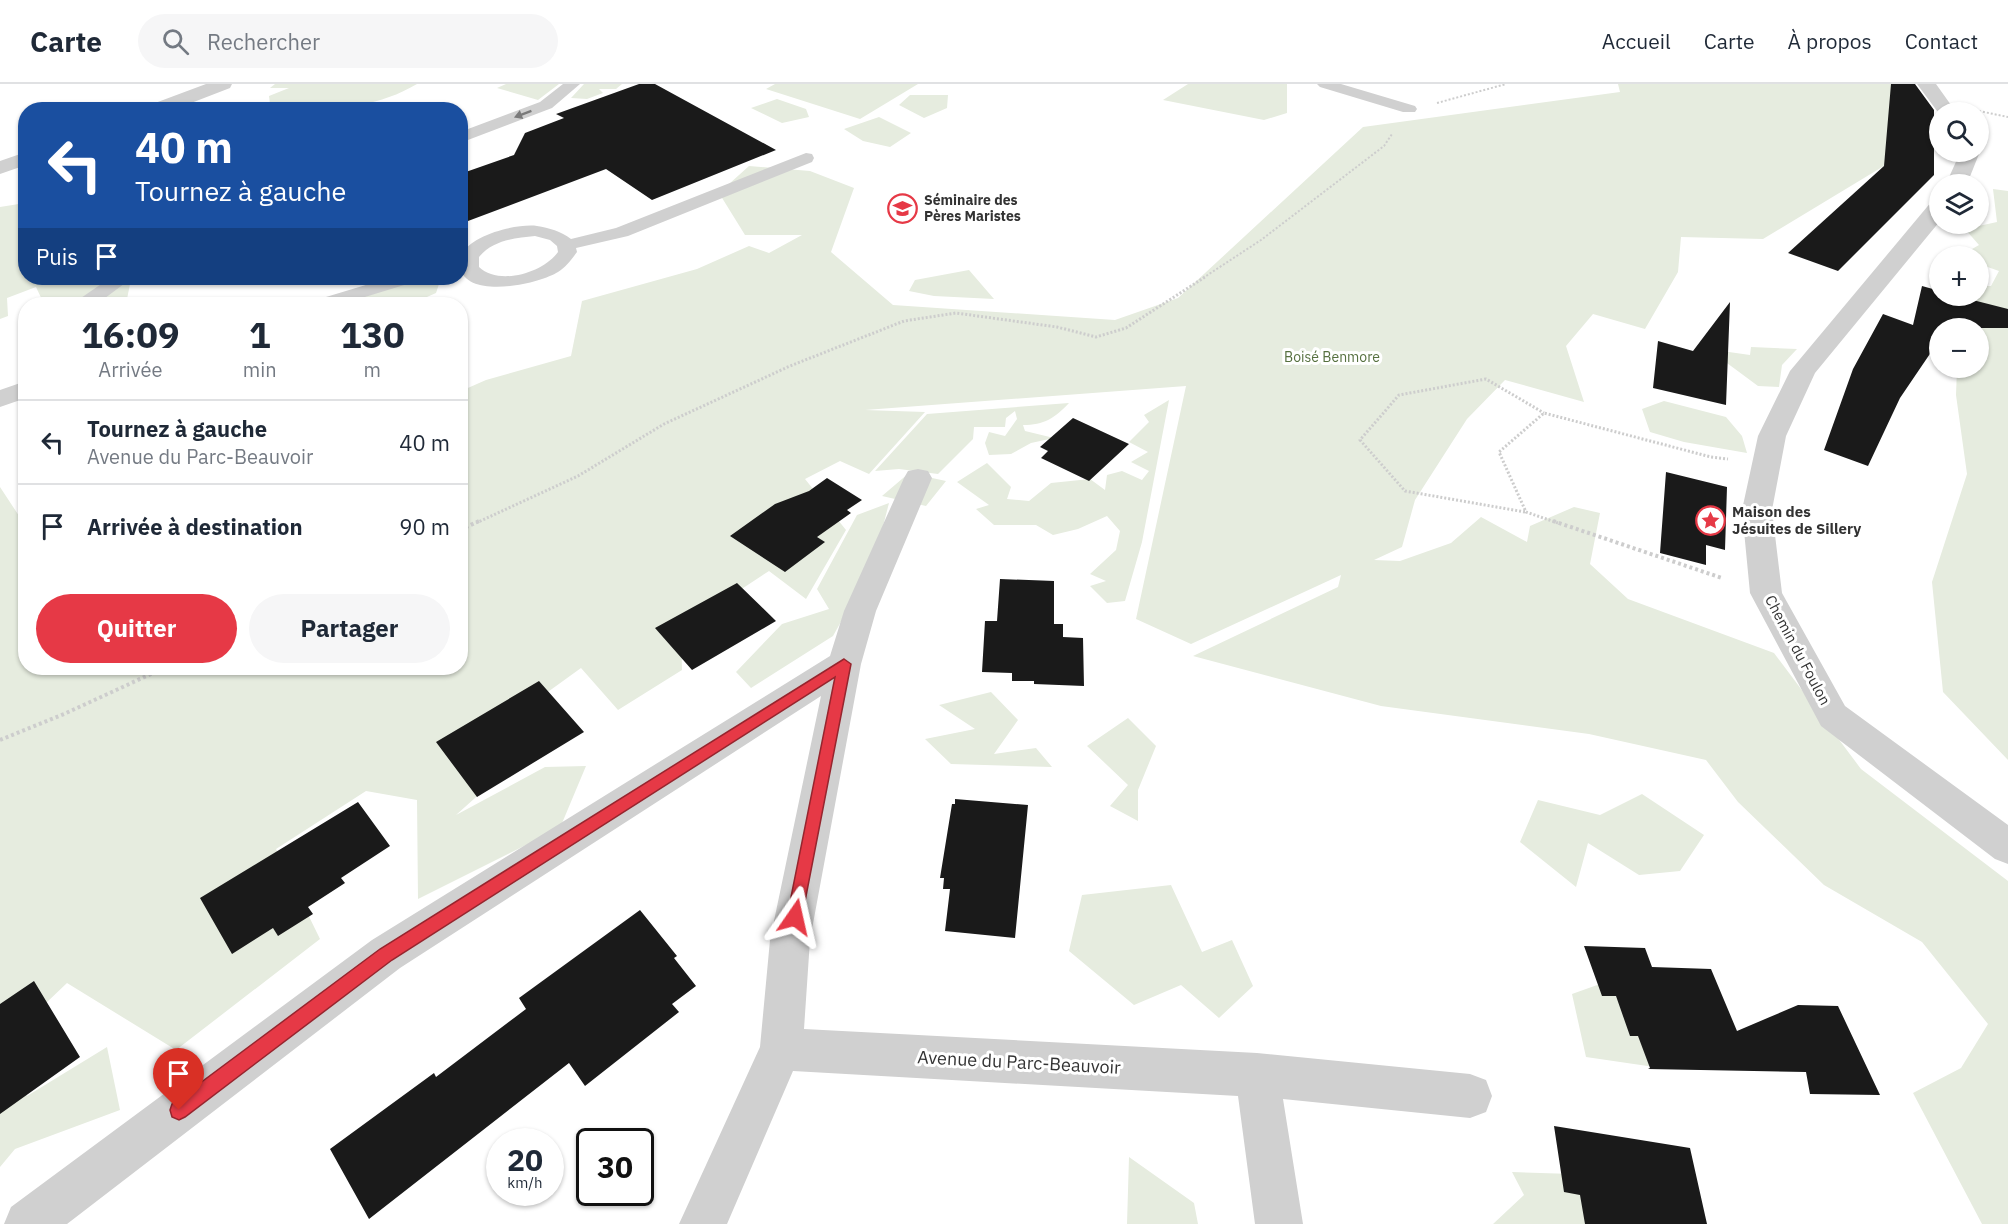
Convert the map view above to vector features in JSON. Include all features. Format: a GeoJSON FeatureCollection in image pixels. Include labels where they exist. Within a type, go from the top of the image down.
{"type":"FeatureCollection","features":[{"type":"Feature","properties":{"kind":"street"},"geometry":{"type":"LineString","coordinates":[[175,102],[223,84]]}},
{"type":"Feature","properties":{"kind":"street"},"geometry":{"type":"LineString","coordinates":[[1926,84],[1940,102]]}},
{"type":"Feature","properties":{"kind":"street"},"geometry":{"type":"LineString","coordinates":[[0,168],[18,161]]}},
{"type":"Feature","properties":{"kind":"street","name":"Chemin du Foulon"},"geometry":{"type":"LineString","coordinates":[[1929,219],[1803,371],[1772,436],[1757,510],[1766,593],[1833,716],[2008,847]]}},
{"type":"Feature","properties":{"kind":"street"},"geometry":{"type":"LineString","coordinates":[[0,399],[18,392]]}},
{"type":"Feature","properties":{"kind":"street"},"geometry":{"type":"LineString","coordinates":[[703,1224],[781,1049],[790,940],[844,664],[861,611],[918,478]]}},
{"type":"Feature","properties":{"kind":"street"},"geometry":{"type":"LineString","coordinates":[[28,1224],[386,954],[844,664]]}},
{"type":"Feature","properties":{"kind":"street","name":"Avenue du Parc-Beauvoir"},"geometry":{"type":"LineString","coordinates":[[781,1049],[1257,1075],[1470,1096]]}},
{"type":"Feature","properties":{"kind":"street"},"geometry":{"type":"LineString","coordinates":[[1257,1075],[1279,1224]]}},
{"type":"Feature","properties":{"kind":"lane"},"geometry":{"type":"LineString","coordinates":[[468,135],[546,105],[572,84]]}},
{"type":"Feature","properties":{"kind":"lane"},"geometry":{"type":"LineString","coordinates":[[1325,84],[1409,109]]}},
{"type":"Feature","properties":{"kind":"lane"},"geometry":{"type":"LineString","coordinates":[[567,245],[622,232],[806,158]]}},
{"type":"Feature","properties":{"kind":"lane"},"geometry":{"type":"LineString","coordinates":[[468,256],[487,241],[519,232],[549,233],[560,238],[567,245],[567,252],[558,265],[541,275],[525,280],[501,282],[480,279],[468,268]]}},
{"type":"Feature","properties":{"kind":"lane"},"geometry":{"type":"LineString","coordinates":[[95,297],[112,285]]}},
{"type":"Feature","properties":{"kind":"lane"},"geometry":{"type":"LineString","coordinates":[[345,297],[384,285]]}},
{"type":"Feature","properties":{"kind":"path"},"geometry":{"type":"LineString","coordinates":[[468,526],[578,476],[663,424],[790,366],[904,321],[956,313],[1057,327],[1096,337],[1126,328],[1261,240],[1384,146],[1409,109],[1461,98],[1506,84]]}},
{"type":"Feature","properties":{"kind":"path"},"geometry":{"type":"LineString","coordinates":[[1766,593],[1526,512],[1405,491],[1360,440],[1399,395],[1486,379],[1544,413],[1711,457],[1767,462]]}},
{"type":"Feature","properties":{"kind":"path"},"geometry":{"type":"LineString","coordinates":[[1526,512],[1499,452],[1544,413]]}},
{"type":"Feature","properties":{"kind":"path"},"geometry":{"type":"LineString","coordinates":[[0,740],[149,675]]}},
{"type":"Feature","properties":{"kind":"green space"},"geometry":{"type":"Polygon","coordinates":[[[275,84],[417,84],[374,102],[270,102],[269,96],[289,88],[270,88],[275,84]]]}},
{"type":"Feature","properties":{"kind":"green space"},"geometry":{"type":"Polygon","coordinates":[[[506,84],[559,84],[538,100],[497,88],[506,84]]]}},
{"type":"Feature","properties":{"kind":"green space"},"geometry":{"type":"Polygon","coordinates":[[[584,84],[622,84],[616,89],[599,89],[603,93],[587,99],[571,98],[584,84]]]}},
{"type":"Feature","properties":{"kind":"green space"},"geometry":{"type":"Polygon","coordinates":[[[775,84],[918,84],[860,119],[766,89],[775,84]]]}},
{"type":"Feature","properties":{"kind":"green space"},"geometry":{"type":"Polygon","coordinates":[[[1188,84],[1287,84],[1287,113],[1264,120],[1163,100],[1188,84]]]}},
{"type":"Feature","properties":{"kind":"green space","name":"Boisé Benmore"},"geometry":{"type":"Polygon","coordinates":[[[1618,84],[1893,84],[1907,152],[1763,239],[1681,237],[1678,272],[1645,329],[1593,314],[1566,346],[1584,402],[1505,380],[1467,419],[1415,500],[1402,547],[1374,560],[1400,561],[1451,543],[1481,517],[1527,542],[1530,526],[1574,507],[1600,513],[1590,564],[1628,599],[1774,653],[1861,769],[2008,881],[2008,1224],[1982,1224],[1913,1093],[1961,1068],[1988,1024],[1922,942],[1824,885],[1738,802],[1706,760],[1589,734],[1381,706],[1193,656],[1338,587],[1341,575],[1191,644],[1136,619],[1186,386],[865,410],[925,412],[869,474],[840,461],[805,479],[846,530],[806,599],[769,571],[681,629],[682,670],[618,710],[581,668],[509,720],[540,740],[456,815],[545,767],[586,766],[560,828],[418,899],[417,800],[366,791],[276,849],[320,939],[176,1050],[67,983],[2,1045],[27,1096],[107,1047],[120,1110],[15,1149],[0,1167],[0,487],[18,514],[18,675],[468,675],[468,388],[486,380],[571,356],[582,301],[697,269],[749,246],[769,253],[802,235],[745,235],[719,193],[749,166],[810,171],[854,188],[831,252],[893,305],[1115,320],[1178,298],[1363,127],[1620,92],[1618,84]]]}},
{"type":"Feature","properties":{"kind":"green space"},"geometry":{"type":"Polygon","coordinates":[[[910,95],[948,95],[947,108],[924,118],[899,105],[910,95]]]}},
{"type":"Feature","properties":{"kind":"green space"},"geometry":{"type":"Polygon","coordinates":[[[777,99],[806,109],[809,117],[782,123],[751,108],[777,99]]]}},
{"type":"Feature","properties":{"kind":"green space"},"geometry":{"type":"Polygon","coordinates":[[[879,117],[911,133],[890,147],[863,141],[844,129],[879,117]]]}},
{"type":"Feature","properties":{"kind":"green space"},"geometry":{"type":"Polygon","coordinates":[[[1993,189],[2008,191],[2008,760],[1943,692],[1932,582],[1967,474],[1956,395],[1957,378],[1989,378],[1989,318],[1959,318],[1959,315],[1950,306],[1989,306],[1989,286],[1999,271],[1989,268],[1989,246],[1977,246],[1979,245],[1969,234],[1989,234],[1989,224],[1997,222],[1993,189]]]}},
{"type":"Feature","properties":{"kind":"green space"},"geometry":{"type":"Polygon","coordinates":[[[18,204],[18,285],[130,285],[127,297],[41,297],[36,287],[7,298],[8,316],[0,319],[0,207],[18,204]]]}},
{"type":"Feature","properties":{"kind":"green space"},"geometry":{"type":"Polygon","coordinates":[[[969,270],[994,299],[934,296],[909,291],[915,280],[969,270]]]}},
{"type":"Feature","properties":{"kind":"green space"},"geometry":{"type":"Polygon","coordinates":[[[380,285],[439,285],[436,293],[427,297],[332,297],[380,285]]]}},
{"type":"Feature","properties":{"kind":"green space"},"geometry":{"type":"Polygon","coordinates":[[[1751,347],[1797,349],[1782,365],[1779,387],[1758,386],[1708,349],[1750,355],[1751,347]]]}},
{"type":"Feature","properties":{"kind":"green space"},"geometry":{"type":"Polygon","coordinates":[[[1169,400],[1142,542],[1125,601],[1107,603],[1090,586],[1106,581],[1090,574],[1116,550],[1120,531],[1107,516],[1078,529],[1053,535],[1036,525],[994,525],[976,509],[989,505],[957,482],[987,463],[1011,487],[1007,499],[1029,501],[1051,483],[1090,479],[1105,490],[1107,475],[1122,471],[1142,480],[1149,471],[1131,462],[1148,452],[1129,442],[1149,422],[1144,415],[1169,400]]]}},
{"type":"Feature","properties":{"kind":"green space"},"geometry":{"type":"Polygon","coordinates":[[[1664,401],[1726,417],[1742,436],[1747,453],[1684,442],[1650,432],[1642,409],[1664,401]]]}},
{"type":"Feature","properties":{"kind":"green space"},"geometry":{"type":"Polygon","coordinates":[[[1069,403],[1049,420],[1023,425],[1025,431],[1054,438],[1031,443],[1011,454],[989,455],[985,443],[989,432],[1005,436],[1017,419],[1015,411],[1006,418],[1005,427],[974,427],[973,439],[938,474],[899,469],[875,471],[927,414],[1069,403]]]}},
{"type":"Feature","properties":{"kind":"green space"},"geometry":{"type":"Polygon","coordinates":[[[909,473],[946,481],[926,506],[882,496],[909,473]]]}},
{"type":"Feature","properties":{"kind":"green space"},"geometry":{"type":"Polygon","coordinates":[[[889,503],[882,530],[852,602],[833,636],[751,688],[736,672],[782,624],[829,609],[817,589],[857,515],[889,503]]]}},
{"type":"Feature","properties":{"kind":"green space"},"geometry":{"type":"Polygon","coordinates":[[[991,692],[1018,720],[994,754],[1036,748],[1052,767],[951,764],[925,739],[975,729],[939,705],[991,692]]]}},
{"type":"Feature","properties":{"kind":"green space"},"geometry":{"type":"Polygon","coordinates":[[[1128,718],[1156,746],[1138,790],[1138,821],[1110,806],[1128,785],[1087,746],[1128,718]]]}},
{"type":"Feature","properties":{"kind":"green space"},"geometry":{"type":"Polygon","coordinates":[[[1642,794],[1704,835],[1680,871],[1639,875],[1588,843],[1576,887],[1520,842],[1538,800],[1600,815],[1642,794]]]}},
{"type":"Feature","properties":{"kind":"green space"},"geometry":{"type":"Polygon","coordinates":[[[1171,885],[1202,952],[1232,940],[1253,986],[1219,1018],[1181,985],[1134,1005],[1069,951],[1082,895],[1171,885]]]}},
{"type":"Feature","properties":{"kind":"green space"},"geometry":{"type":"Polygon","coordinates":[[[1628,974],[1668,1069],[1586,1057],[1572,994],[1628,974]]]}},
{"type":"Feature","properties":{"kind":"green space"},"geometry":{"type":"Polygon","coordinates":[[[1129,1157],[1194,1203],[1198,1224],[1127,1224],[1129,1157]]]}},
{"type":"Feature","properties":{"kind":"green space"},"geometry":{"type":"Polygon","coordinates":[[[1512,1172],[1573,1174],[1597,1224],[1493,1224],[1524,1195],[1512,1172]]]}},
{"type":"Feature","properties":{"kind":"building"},"geometry":{"type":"Polygon","coordinates":[[[639,84],[655,84],[776,150],[652,200],[606,169],[468,221],[468,171],[514,155],[525,133],[564,118],[556,114],[639,84]]]}},
{"type":"Feature","properties":{"kind":"building"},"geometry":{"type":"Polygon","coordinates":[[[1891,84],[1915,84],[1929,103],[1929,162],[1934,162],[1934,174],[1929,174],[1929,180],[1838,271],[1788,253],[1884,166],[1891,84]]]}},
{"type":"Feature","properties":{"kind":"building"},"geometry":{"type":"Polygon","coordinates":[[[1922,286],[1929,288],[1929,306],[1989,306],[1989,304],[2008,309],[2008,328],[1989,328],[1989,318],[1929,318],[1929,355],[1900,398],[1868,466],[1824,450],[1853,369],[1883,314],[1913,325],[1922,286]]]}},
{"type":"Feature","properties":{"kind":"building"},"geometry":{"type":"Polygon","coordinates":[[[1730,302],[1726,405],[1653,388],[1658,341],[1693,351],[1730,302]]]}},
{"type":"Feature","properties":{"kind":"building"},"geometry":{"type":"Polygon","coordinates":[[[1073,418],[1129,444],[1089,481],[1041,458],[1048,451],[1040,447],[1073,418]]]}},
{"type":"Feature","properties":{"kind":"building"},"geometry":{"type":"Polygon","coordinates":[[[1666,472],[1727,487],[1725,550],[1706,545],[1706,565],[1660,553],[1666,472]]]}},
{"type":"Feature","properties":{"kind":"building"},"geometry":{"type":"Polygon","coordinates":[[[827,478],[862,500],[847,510],[851,513],[817,537],[825,542],[785,572],[730,536],[775,504],[809,491],[827,478]]]}},
{"type":"Feature","properties":{"kind":"building"},"geometry":{"type":"Polygon","coordinates":[[[1000,579],[1054,581],[1054,624],[1063,624],[1063,637],[1083,638],[1084,686],[1012,681],[1012,673],[982,672],[985,621],[997,621],[1000,579]]]}},
{"type":"Feature","properties":{"kind":"building"},"geometry":{"type":"Polygon","coordinates":[[[737,583],[776,621],[692,670],[655,628],[737,583]]]}},
{"type":"Feature","properties":{"kind":"building"},"geometry":{"type":"Polygon","coordinates":[[[539,681],[584,732],[477,797],[436,742],[539,681]]]}},
{"type":"Feature","properties":{"kind":"building"},"geometry":{"type":"Polygon","coordinates":[[[955,799],[1028,805],[1015,938],[945,931],[950,889],[943,889],[944,878],[940,878],[952,804],[955,804],[955,799]]]}},
{"type":"Feature","properties":{"kind":"building"},"geometry":{"type":"Polygon","coordinates":[[[358,802],[390,846],[341,878],[345,883],[308,907],[313,914],[278,936],[273,928],[232,954],[200,898],[358,802]]]}},
{"type":"Feature","properties":{"kind":"building"},"geometry":{"type":"Polygon","coordinates":[[[640,910],[677,956],[674,958],[696,986],[672,1004],[679,1012],[585,1086],[569,1063],[369,1219],[330,1149],[434,1073],[436,1077],[526,1009],[519,998],[640,910]]]}},
{"type":"Feature","properties":{"kind":"building"},"geometry":{"type":"Polygon","coordinates":[[[1584,946],[1645,948],[1652,967],[1711,969],[1737,1031],[1798,1005],[1838,1006],[1880,1095],[1810,1094],[1806,1072],[1648,1069],[1650,1068],[1638,1036],[1630,1036],[1616,996],[1602,996],[1584,946]]]}},
{"type":"Feature","properties":{"kind":"building"},"geometry":{"type":"Polygon","coordinates":[[[34,981],[80,1057],[0,1114],[0,1004],[34,981]]]}},
{"type":"Feature","properties":{"kind":"building"},"geometry":{"type":"Polygon","coordinates":[[[1554,1126],[1690,1148],[1707,1224],[1585,1224],[1580,1195],[1564,1192],[1554,1126]]]}},
{"type":"Feature","properties":{"kind":"place","name":"Séminaire des Pères Maristes"},"geometry":{"type":"Point","coordinates":[903,208]}},
{"type":"Feature","properties":{"kind":"place","name":"Maison des Jésuites de Sillery"},"geometry":{"type":"Point","coordinates":[1711,520]}},
{"type":"Feature","properties":{"kind":"route"},"geometry":{"type":"LineString","coordinates":[[179,1110],[386,954],[844,664],[795,917]]}}]}
